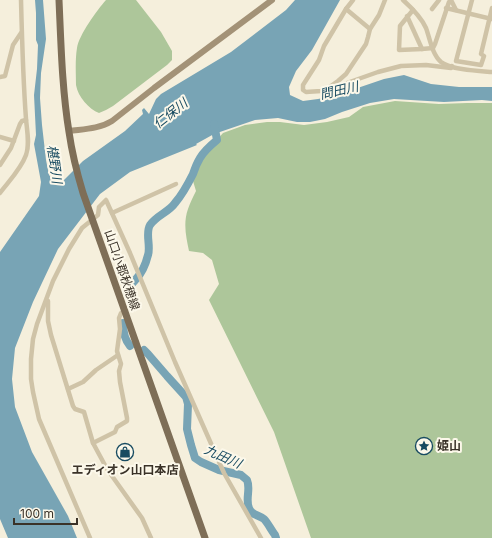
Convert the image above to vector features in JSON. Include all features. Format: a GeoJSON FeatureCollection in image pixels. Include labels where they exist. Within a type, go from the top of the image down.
{"type":"FeatureCollection","features":[{"type":"Feature","properties":{"kind":"main road","name":"山口小郡秋穂線"},"geometry":{"type":"LineString","coordinates":[[59,0],[63,82],[69,131],[83,193],[205,538]]}},
{"type":"Feature","properties":{"kind":"street"},"geometry":{"type":"LineString","coordinates":[[0,193],[21,166],[28,146],[21,33],[21,0]]}},
{"type":"Feature","properties":{"kind":"street"},"geometry":{"type":"LineString","coordinates":[[69,131],[99,127],[112,121],[272,0]]}},
{"type":"Feature","properties":{"kind":"street"},"geometry":{"type":"LineString","coordinates":[[353,0],[324,46],[319,60],[303,85],[303,90],[306,92],[321,91],[328,88],[346,74],[366,44],[370,29],[379,15],[385,0]]}},
{"type":"Feature","properties":{"kind":"street"},"geometry":{"type":"LineString","coordinates":[[402,0],[413,10],[426,28],[433,48],[442,63],[461,69],[492,72]]}},
{"type":"Feature","properties":{"kind":"street"},"geometry":{"type":"LineString","coordinates":[[432,9],[439,0]]}},
{"type":"Feature","properties":{"kind":"street"},"geometry":{"type":"LineString","coordinates":[[433,48],[436,44],[446,8],[451,0],[456,10]]}},
{"type":"Feature","properties":{"kind":"street"},"geometry":{"type":"LineString","coordinates":[[472,0],[456,61],[481,65],[484,56],[481,54],[491,19],[492,8]]}},
{"type":"Feature","properties":{"kind":"street"},"geometry":{"type":"LineString","coordinates":[[446,8],[491,19]]}},
{"type":"Feature","properties":{"kind":"street"},"geometry":{"type":"LineString","coordinates":[[346,9],[370,29]]}},
{"type":"Feature","properties":{"kind":"street"},"geometry":{"type":"LineString","coordinates":[[413,10],[400,26],[399,50],[433,48]]}},
{"type":"Feature","properties":{"kind":"street"},"geometry":{"type":"LineString","coordinates":[[408,16],[422,49]]}},
{"type":"Feature","properties":{"kind":"street"},"geometry":{"type":"LineString","coordinates":[[0,76],[5,76],[13,45],[21,33]]}},
{"type":"Feature","properties":{"kind":"street"},"geometry":{"type":"LineString","coordinates":[[328,88],[330,89],[378,72],[402,66],[426,65],[451,68],[452,66]]}},
{"type":"Feature","properties":{"kind":"street"},"geometry":{"type":"LineString","coordinates":[[0,166],[14,142],[20,124],[22,121],[26,120]]}},
{"type":"Feature","properties":{"kind":"street"},"geometry":{"type":"LineString","coordinates":[[0,137],[14,142]]}},
{"type":"Feature","properties":{"kind":"street"},"geometry":{"type":"LineString","coordinates":[[112,213],[176,184]]}},
{"type":"Feature","properties":{"kind":"street"},"geometry":{"type":"LineString","coordinates":[[90,538],[39,419],[31,379],[31,359],[33,339],[37,324],[64,258],[82,228],[92,218],[98,215],[99,208],[106,200],[223,470],[262,538]]}},
{"type":"Feature","properties":{"kind":"street"},"geometry":{"type":"LineString","coordinates":[[48,297],[48,321],[50,335],[73,406],[75,409],[84,412],[93,443],[107,469],[144,522],[151,538]]}},
{"type":"Feature","properties":{"kind":"street"},"geometry":{"type":"LineString","coordinates":[[93,443],[115,432],[117,427],[127,421],[120,382],[119,371],[121,364],[117,350],[120,329],[119,318],[120,313],[124,311]]}},
{"type":"Feature","properties":{"kind":"street"},"geometry":{"type":"LineString","coordinates":[[68,389],[83,382],[96,370],[118,355]]}},
{"type":"Feature","properties":{"kind":"green space"},"geometry":{"type":"Polygon","coordinates":[[[106,0],[136,0],[161,32],[172,51],[172,60],[113,106],[99,113],[91,109],[79,94],[76,85],[76,57],[78,43],[81,36],[93,16],[106,0]]]}},
{"type":"Feature","properties":{"kind":"green space"},"geometry":{"type":"Polygon","coordinates":[[[395,101],[439,104],[492,103],[492,538],[311,538],[274,432],[209,300],[219,284],[212,260],[203,253],[189,251],[185,225],[186,214],[196,191],[193,181],[201,158],[223,133],[245,125],[267,122],[304,125],[327,122],[349,117],[363,107],[395,101]]]}},
{"type":"Feature","properties":{"kind":"water","name":"仁保川"},"geometry":{"type":"Polygon","coordinates":[[[35,0],[43,0],[46,39],[41,73],[40,98],[46,160],[49,175],[57,184],[62,182],[83,161],[125,131],[143,114],[142,110],[144,108],[149,114],[156,99],[161,94],[231,52],[286,10],[295,0],[340,0],[312,50],[296,71],[289,87],[290,95],[303,101],[337,95],[384,79],[404,75],[431,84],[459,87],[492,87],[492,101],[482,100],[444,102],[394,99],[370,103],[325,119],[310,122],[297,122],[278,118],[255,120],[214,134],[196,144],[197,145],[130,172],[100,194],[58,249],[33,302],[15,348],[12,379],[15,407],[32,452],[68,516],[77,538],[8,538],[0,519],[0,252],[39,196],[41,182],[34,144],[36,135],[34,95],[38,45],[36,40],[35,0]]]}},
{"type":"Feature","properties":{"kind":"waterway","name":"九田川"},"geometry":{"type":"LineString","coordinates":[[127,291],[144,268],[149,251],[148,232],[150,225],[170,209],[178,200],[189,182],[202,155],[217,140],[214,124]]}},
{"type":"Feature","properties":{"kind":"waterway","name":"九田川"},"geometry":{"type":"LineString","coordinates":[[123,323],[123,329],[130,346]]}},
{"type":"Feature","properties":{"kind":"waterway","name":"九田川"},"geometry":{"type":"LineString","coordinates":[[144,350],[186,397],[188,404],[187,429],[195,458],[219,470],[241,475],[247,480],[248,505],[250,510],[253,514],[267,522],[276,538]]}},
{"type":"Feature","properties":{"kind":"place","name":"姫山"},"geometry":{"type":"Point","coordinates":[424,446]}},
{"type":"Feature","properties":{"kind":"place","name":"エディオン山口本店"},"geometry":{"type":"Point","coordinates":[125,452]}},
{"type":"Feature","properties":{"kind":"water label","name":"問田川"},"geometry":{"type":"Point","coordinates":[339,90]}},
{"type":"Feature","properties":{"kind":"water label","name":"椹野川"},"geometry":{"type":"Point","coordinates":[55,164]}}]}
